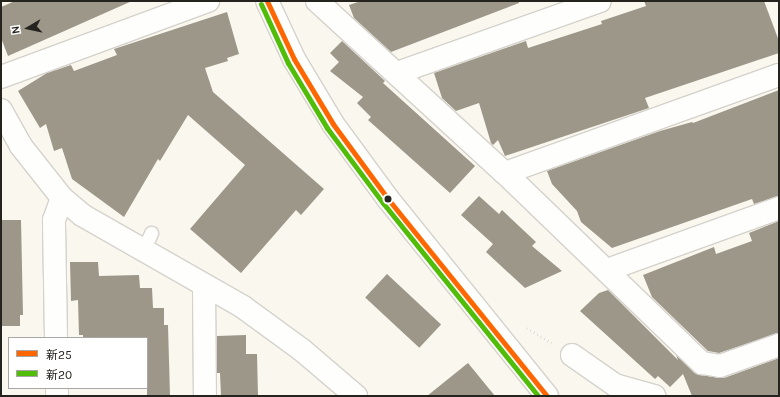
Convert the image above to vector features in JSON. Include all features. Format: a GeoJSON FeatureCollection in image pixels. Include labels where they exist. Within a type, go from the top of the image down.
{"type":"FeatureCollection","features":[{"type":"Feature","properties":{"kind":"street"},"geometry":{"type":"LineString","coordinates":[[1,77],[208,1]]}},
{"type":"Feature","properties":{"kind":"street"},"geometry":{"type":"LineString","coordinates":[[267,1],[294,59],[333,124],[388,199],[547,396]]}},
{"type":"Feature","properties":{"kind":"street"},"geometry":{"type":"LineString","coordinates":[[396,73],[600,1]]}},
{"type":"Feature","properties":{"kind":"street"},"geometry":{"type":"LineString","coordinates":[[324,7],[505,173],[702,363],[720,366],[779,345]]}},
{"type":"Feature","properties":{"kind":"street"},"geometry":{"type":"LineString","coordinates":[[505,173],[779,76]]}},
{"type":"Feature","properties":{"kind":"street"},"geometry":{"type":"LineString","coordinates":[[1,110],[22,146],[62,198],[82,215],[147,242],[204,287],[243,307],[302,350],[351,394]]}},
{"type":"Feature","properties":{"kind":"street"},"geometry":{"type":"LineString","coordinates":[[56,337],[54,220],[62,198]]}},
{"type":"Feature","properties":{"kind":"street"},"geometry":{"type":"LineString","coordinates":[[607,270],[779,208]]}},
{"type":"Feature","properties":{"kind":"street"},"geometry":{"type":"LineString","coordinates":[[204,287],[205,396]]}},
{"type":"Feature","properties":{"kind":"street"},"geometry":{"type":"LineString","coordinates":[[572,355],[615,385],[654,396]]}},
{"type":"Feature","properties":{"kind":"path"},"geometry":{"type":"LineString","coordinates":[[526,328],[572,355]]}},
{"type":"Feature","properties":{"kind":"building"},"geometry":{"type":"Polygon","coordinates":[[[15,1],[132,1],[8,56],[1,38],[1,7],[15,1]]]}},
{"type":"Feature","properties":{"kind":"building"},"geometry":{"type":"Polygon","coordinates":[[[361,1],[519,1],[519,3],[391,52],[354,18],[349,5],[361,1]]]}},
{"type":"Feature","properties":{"kind":"building"},"geometry":{"type":"Polygon","coordinates":[[[644,1],[764,1],[779,41],[779,53],[645,98],[649,108],[505,156],[498,140],[493,145],[491,143],[479,103],[456,111],[442,98],[434,73],[526,41],[528,48],[602,24],[601,21],[646,6],[644,1]]]}},
{"type":"Feature","properties":{"kind":"building"},"geometry":{"type":"Polygon","coordinates":[[[227,12],[239,54],[227,58],[228,61],[205,68],[213,92],[324,189],[301,215],[296,210],[241,273],[190,229],[245,165],[188,115],[160,161],[158,159],[124,217],[72,179],[62,148],[54,151],[46,124],[40,128],[18,91],[47,73],[71,65],[74,71],[117,55],[114,49],[227,12]]]}},
{"type":"Feature","properties":{"kind":"building"},"geometry":{"type":"Polygon","coordinates":[[[342,41],[385,81],[383,83],[475,166],[450,193],[368,120],[371,117],[357,103],[363,97],[330,71],[339,62],[330,53],[342,41]]]}},
{"type":"Feature","properties":{"kind":"building"},"geometry":{"type":"Polygon","coordinates":[[[779,90],[779,196],[754,204],[752,199],[612,248],[581,222],[577,211],[552,184],[547,171],[660,131],[692,122],[693,123],[779,90]]]}},
{"type":"Feature","properties":{"kind":"building"},"geometry":{"type":"Polygon","coordinates":[[[479,196],[499,214],[502,210],[536,242],[532,246],[562,271],[525,288],[486,252],[493,244],[461,215],[479,196]]]}},
{"type":"Feature","properties":{"kind":"building"},"geometry":{"type":"Polygon","coordinates":[[[1,220],[21,220],[23,315],[20,315],[20,326],[1,326],[1,220]]]}},
{"type":"Feature","properties":{"kind":"building"},"geometry":{"type":"Polygon","coordinates":[[[779,221],[779,333],[719,353],[708,351],[652,297],[643,275],[714,247],[716,254],[752,241],[749,233],[779,221]]]}},
{"type":"Feature","properties":{"kind":"building"},"geometry":{"type":"Polygon","coordinates":[[[70,262],[98,262],[99,276],[139,275],[140,288],[152,288],[153,308],[164,308],[164,325],[168,325],[170,396],[147,396],[148,337],[83,337],[83,335],[79,335],[78,300],[71,301],[70,262]]]}},
{"type":"Feature","properties":{"kind":"building"},"geometry":{"type":"Polygon","coordinates":[[[387,274],[441,324],[419,348],[365,297],[387,274]]]}},
{"type":"Feature","properties":{"kind":"building"},"geometry":{"type":"Polygon","coordinates":[[[608,290],[678,360],[676,355],[700,375],[724,378],[779,358],[779,396],[692,396],[683,374],[670,387],[658,376],[655,379],[580,311],[599,293],[608,290]]]}},
{"type":"Feature","properties":{"kind":"building"},"geometry":{"type":"Polygon","coordinates":[[[246,335],[246,354],[257,354],[258,396],[221,396],[220,373],[217,373],[217,336],[246,335]]]}},
{"type":"Feature","properties":{"kind":"building"},"geometry":{"type":"Polygon","coordinates":[[[468,363],[495,396],[427,396],[468,363]]]}},
{"type":"Feature","properties":{"kind":"transit line","name":"新25"},"geometry":{"type":"LineString","coordinates":[[267,1],[294,59],[333,124],[388,199],[547,396]]}},
{"type":"Feature","properties":{"kind":"transit line","name":"新20"},"geometry":{"type":"LineString","coordinates":[[261,4],[288,63],[327,128],[383,203],[538,396]]}}]}
